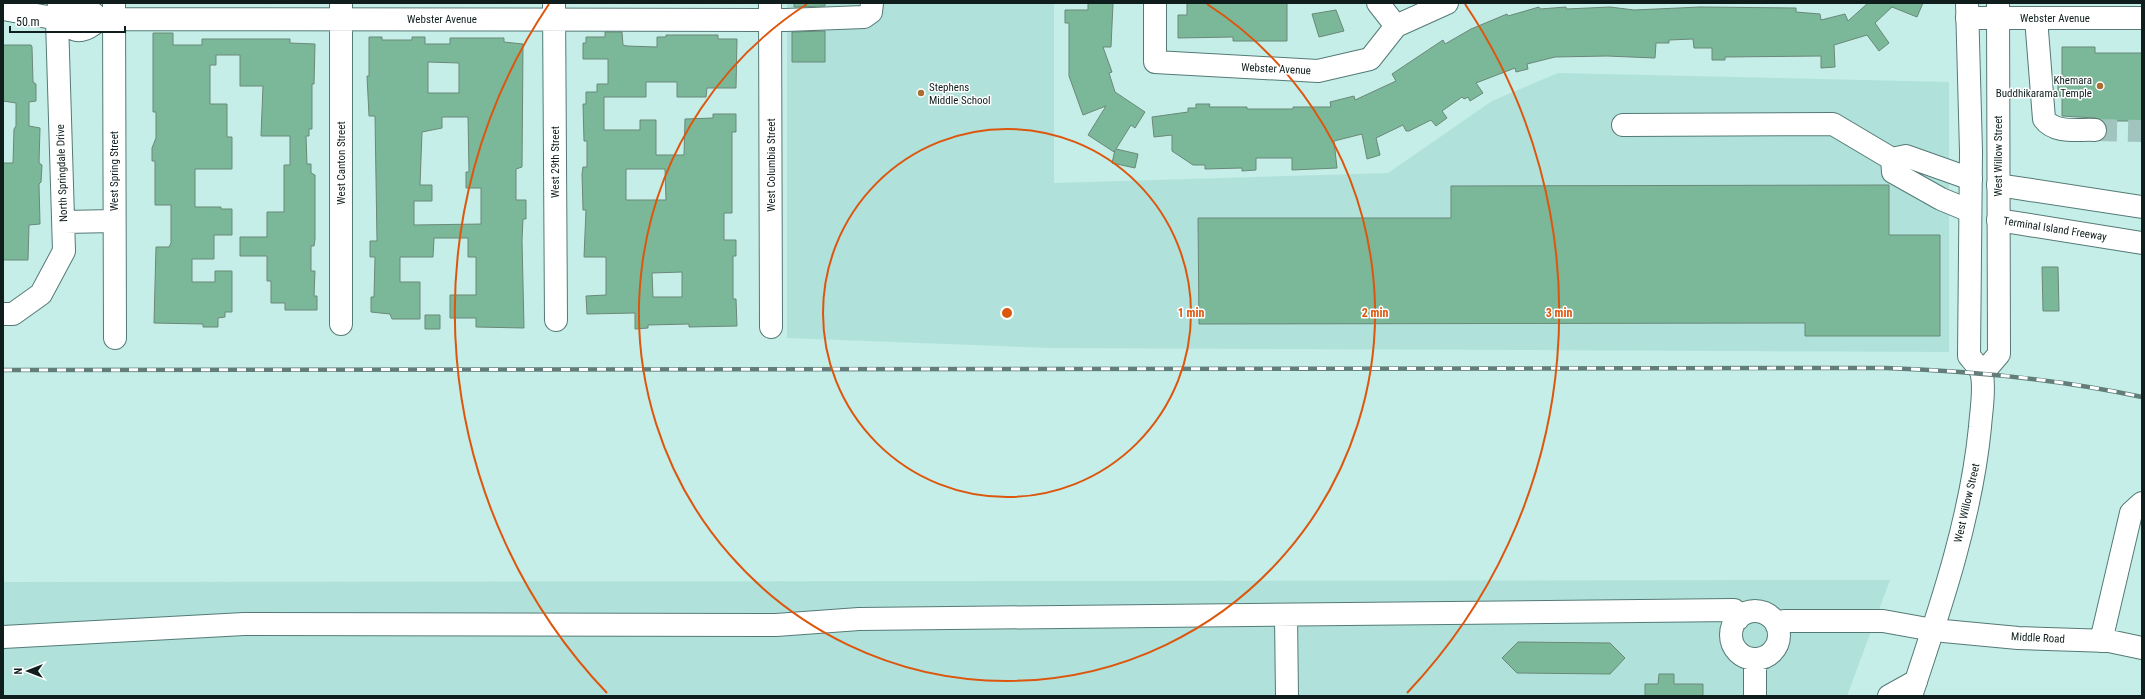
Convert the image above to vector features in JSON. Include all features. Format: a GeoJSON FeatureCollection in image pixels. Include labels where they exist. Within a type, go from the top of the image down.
{"type":"FeatureCollection","features":[{"type":"Feature","properties":{"kind":"main road","name":"Webster Avenue"},"geometry":{"type":"LineString","coordinates":[[109,14],[341,11],[770,11],[864,17],[871,12],[872,3]]}},
{"type":"Feature","properties":{"kind":"main road","name":"Webster Avenue"},"geometry":{"type":"LineString","coordinates":[[1155,3],[1155,62],[1318,71],[1370,58],[1396,26],[1446,3]]}},
{"type":"Feature","properties":{"kind":"main road"},"geometry":{"type":"LineString","coordinates":[[1378,3],[1396,26]]}},
{"type":"Feature","properties":{"kind":"main road"},"geometry":{"type":"LineString","coordinates":[[3,9],[60,14],[70,28],[76,30],[88,29],[109,14]]}},
{"type":"Feature","properties":{"kind":"main road","name":"Webster Avenue"},"geometry":{"type":"LineString","coordinates":[[1967,10],[1998,11],[2036,18],[2088,11],[2142,18]]}},
{"type":"Feature","properties":{"kind":"main road"},"geometry":{"type":"LineString","coordinates":[[1967,10],[1971,179],[1969,356],[1982,374]]}},
{"type":"Feature","properties":{"kind":"main road","name":"West Canton Street"},"geometry":{"type":"LineString","coordinates":[[341,11],[342,324]]}},
{"type":"Feature","properties":{"kind":"main road","name":"West 29th Street"},"geometry":{"type":"LineString","coordinates":[[554,11],[556,320]]}},
{"type":"Feature","properties":{"kind":"main road","name":"West Columbia Street"},"geometry":{"type":"LineString","coordinates":[[770,11],[771,327]]}},
{"type":"Feature","properties":{"kind":"main road","name":"West Willow Street"},"geometry":{"type":"LineString","coordinates":[[1913,688],[1933,630],[1966,513],[1977,460],[1982,403],[1982,374],[1999,354],[1998,11]]}},
{"type":"Feature","properties":{"kind":"main road","name":"North Springdale Drive"},"geometry":{"type":"LineString","coordinates":[[3,314],[13,314],[41,294],[64,251],[60,14]]}},
{"type":"Feature","properties":{"kind":"main road","name":"West Spring Street"},"geometry":{"type":"LineString","coordinates":[[109,14],[115,338]]}},
{"type":"Feature","properties":{"kind":"main road"},"geometry":{"type":"LineString","coordinates":[[2036,18],[2044,119],[2053,127],[2095,130]]}},
{"type":"Feature","properties":{"kind":"main road"},"geometry":{"type":"LineString","coordinates":[[1623,126],[1833,124],[1892,158],[1906,156],[1971,179],[1998,185],[2142,207]]}},
{"type":"Feature","properties":{"kind":"main road","name":"Terminal Island Freeway"},"geometry":{"type":"LineString","coordinates":[[1892,158],[1893,172],[1941,199],[1998,220],[2142,243]]}},
{"type":"Feature","properties":{"kind":"main road"},"geometry":{"type":"LineString","coordinates":[[64,222],[114,220]]}},
{"type":"Feature","properties":{"kind":"main road"},"geometry":{"type":"LineString","coordinates":[[2101,641],[2131,513],[2142,503]]}},
{"type":"Feature","properties":{"kind":"main road"},"geometry":{"type":"LineString","coordinates":[[3,637],[244,624],[776,625],[859,619],[1286,616],[1734,610],[1738,619]]}},
{"type":"Feature","properties":{"kind":"main road"},"geometry":{"type":"LineString","coordinates":[[1752,612],[1760,612],[1767,615],[1777,626],[1779,634],[1775,648],[1770,654],[1755,659],[1747,658],[1735,648],[1732,633],[1738,619],[1752,612]]}},
{"type":"Feature","properties":{"kind":"main road"},"geometry":{"type":"LineString","coordinates":[[1286,616],[1287,696]]}},
{"type":"Feature","properties":{"kind":"main road","name":"Middle Road"},"geometry":{"type":"LineString","coordinates":[[1777,626],[1784,621],[1883,621],[1933,630],[2018,638],[2101,641],[2142,648]]}},
{"type":"Feature","properties":{"kind":"main road"},"geometry":{"type":"LineString","coordinates":[[1755,659],[1755,696]]}},
{"type":"Feature","properties":{"kind":"main road"},"geometry":{"type":"LineString","coordinates":[[1889,696],[1913,688]]}},
{"type":"Feature","properties":{"kind":"shaded area"},"geometry":{"type":"Polygon","coordinates":[[[787,3],[1054,3],[1054,183],[1388,173],[1492,101],[1558,73],[1949,82],[1949,352],[1048,348],[787,338],[787,3]]]}},
{"type":"Feature","properties":{"kind":"shaded area"},"geometry":{"type":"Polygon","coordinates":[[[1890,580],[1847,696],[3,696],[3,582],[1890,580]]]}},
{"type":"Feature","properties":{"kind":"building"},"geometry":{"type":"Polygon","coordinates":[[[794,3],[825,3],[825,6],[794,7],[794,3]]]}},
{"type":"Feature","properties":{"kind":"building"},"geometry":{"type":"Polygon","coordinates":[[[1088,3],[1113,3],[1111,47],[1103,47],[1112,72],[1109,73],[1115,92],[1145,112],[1135,128],[1131,125],[1116,149],[1138,154],[1135,168],[1112,163],[1115,150],[1114,152],[1088,135],[1106,106],[1083,115],[1069,76],[1069,23],[1065,23],[1065,10],[1088,10],[1088,3]]]}},
{"type":"Feature","properties":{"kind":"building"},"geometry":{"type":"Polygon","coordinates":[[[1187,3],[1287,3],[1287,41],[1233,41],[1233,37],[1178,38],[1178,15],[1187,15],[1187,3]]]}},
{"type":"Feature","properties":{"kind":"building"},"geometry":{"type":"Polygon","coordinates":[[[1868,3],[1923,3],[1917,17],[1892,7],[1875,23],[1889,43],[1879,51],[1867,35],[1834,45],[1835,67],[1821,68],[1821,56],[1725,57],[1725,60],[1712,60],[1712,48],[1694,48],[1693,39],[1669,40],[1669,43],[1656,43],[1655,58],[1607,56],[1555,57],[1527,64],[1528,69],[1516,72],[1515,68],[1476,83],[1483,93],[1470,101],[1468,97],[1464,99],[1462,97],[1442,111],[1447,118],[1436,126],[1431,120],[1409,131],[1406,131],[1403,125],[1376,138],[1380,155],[1367,159],[1362,134],[1334,141],[1337,168],[1292,170],[1292,158],[1256,158],[1256,170],[1242,171],[1242,168],[1205,169],[1205,165],[1193,165],[1172,151],[1172,135],[1154,137],[1152,117],[1188,112],[1188,108],[1196,108],[1196,104],[1210,104],[1209,107],[1247,107],[1247,109],[1293,109],[1293,107],[1331,107],[1330,102],[1354,96],[1355,100],[1396,81],[1392,74],[1443,40],[1445,44],[1471,29],[1507,14],[1508,16],[1539,7],[1540,9],[1566,7],[1566,9],[1610,7],[1634,10],[1700,7],[1796,8],[1796,12],[1820,14],[1821,20],[1845,14],[1848,21],[1868,3]]]}},
{"type":"Feature","properties":{"kind":"building"},"geometry":{"type":"Polygon","coordinates":[[[1336,10],[1344,31],[1319,37],[1312,14],[1336,10]]]}},
{"type":"Feature","properties":{"kind":"building"},"geometry":{"type":"Polygon","coordinates":[[[825,31],[825,62],[792,62],[792,32],[825,31]]]}},
{"type":"Feature","properties":{"kind":"building"},"geometry":{"type":"Polygon","coordinates":[[[605,32],[622,32],[623,45],[657,47],[657,37],[666,37],[666,35],[718,35],[718,39],[737,39],[736,88],[707,88],[706,97],[677,97],[677,82],[646,82],[646,97],[604,97],[604,130],[640,130],[640,120],[656,120],[656,155],[684,155],[685,119],[713,118],[713,114],[736,114],[736,132],[732,132],[732,213],[724,213],[724,240],[736,240],[736,256],[733,256],[733,299],[736,299],[737,326],[689,327],[689,324],[648,325],[648,328],[635,329],[635,313],[587,314],[586,296],[606,295],[606,257],[584,257],[586,210],[583,210],[582,174],[583,167],[587,167],[587,141],[584,141],[583,104],[586,104],[586,92],[597,92],[597,84],[608,84],[608,59],[583,59],[583,43],[586,43],[586,37],[605,37],[605,32]],[[626,169],[626,200],[666,200],[665,169],[626,169]],[[682,272],[652,273],[653,297],[682,297],[682,272]]]}},
{"type":"Feature","properties":{"kind":"building"},"geometry":{"type":"Polygon","coordinates":[[[153,33],[173,33],[173,45],[202,45],[202,39],[290,39],[290,43],[315,44],[314,84],[312,84],[312,129],[309,129],[309,136],[306,136],[307,164],[311,164],[311,173],[315,175],[315,239],[314,246],[311,246],[311,271],[315,271],[314,296],[317,296],[317,310],[285,310],[285,303],[271,303],[271,281],[267,281],[267,256],[240,256],[240,237],[267,237],[267,212],[284,212],[284,165],[290,165],[290,136],[261,136],[263,86],[240,86],[240,55],[216,55],[216,65],[210,65],[210,104],[227,104],[227,137],[232,137],[232,169],[195,169],[195,207],[221,207],[221,209],[232,209],[232,235],[214,235],[214,259],[192,259],[192,282],[215,282],[215,271],[232,271],[232,312],[225,312],[225,317],[218,318],[218,327],[203,327],[203,324],[154,323],[156,247],[169,247],[171,243],[171,205],[155,205],[155,161],[152,161],[152,148],[156,138],[156,112],[153,112],[153,33]]]}},
{"type":"Feature","properties":{"kind":"building"},"geometry":{"type":"Polygon","coordinates":[[[369,37],[382,37],[382,40],[412,40],[412,37],[425,37],[425,44],[450,44],[450,38],[504,38],[504,42],[523,44],[522,167],[516,169],[516,200],[526,200],[526,219],[523,219],[522,240],[524,328],[476,327],[476,318],[450,318],[450,295],[476,295],[476,257],[468,257],[468,238],[434,238],[433,257],[400,257],[400,282],[420,282],[420,319],[392,319],[390,314],[371,312],[371,297],[374,297],[375,257],[370,257],[370,241],[377,241],[375,116],[369,116],[367,76],[369,76],[369,37]],[[428,62],[428,93],[459,93],[459,63],[428,62]],[[442,117],[442,128],[422,132],[420,185],[432,185],[432,201],[414,201],[414,225],[481,224],[481,188],[466,188],[466,172],[469,172],[468,117],[442,117]]]}},
{"type":"Feature","properties":{"kind":"building"},"geometry":{"type":"Polygon","coordinates":[[[3,45],[31,45],[32,47],[33,82],[36,84],[36,101],[29,102],[29,126],[40,128],[39,163],[42,165],[41,182],[39,184],[40,224],[29,225],[28,260],[3,260],[3,163],[13,163],[16,103],[3,101],[3,45]]]}},
{"type":"Feature","properties":{"kind":"building","name":"Khemara Buddhikarama Temple"},"geometry":{"type":"Polygon","coordinates":[[[2062,47],[2095,47],[2095,53],[2142,53],[2142,121],[2103,121],[2095,118],[2062,116],[2062,96],[2058,96],[2058,76],[2062,76],[2062,47]]]}},
{"type":"Feature","properties":{"kind":"building"},"geometry":{"type":"Polygon","coordinates":[[[1889,185],[1889,235],[1940,235],[1940,336],[1805,336],[1805,323],[1199,324],[1198,218],[1451,218],[1451,186],[1889,185]]]}},
{"type":"Feature","properties":{"kind":"building"},"geometry":{"type":"Polygon","coordinates":[[[2042,267],[2058,267],[2059,311],[2043,311],[2042,267]]]}},
{"type":"Feature","properties":{"kind":"building"},"geometry":{"type":"Polygon","coordinates":[[[425,315],[440,315],[440,329],[425,329],[425,315]]]}},
{"type":"Feature","properties":{"kind":"building"},"geometry":{"type":"Polygon","coordinates":[[[1518,642],[1610,643],[1625,658],[1610,674],[1517,673],[1502,658],[1518,642]]]}},
{"type":"Feature","properties":{"kind":"building"},"geometry":{"type":"Polygon","coordinates":[[[1659,674],[1674,674],[1674,684],[1703,684],[1703,696],[1645,696],[1645,684],[1658,684],[1659,674]]]}},
{"type":"Feature","properties":{"kind":"tunnel"},"geometry":{"type":"LineString","coordinates":[[2095,130],[2142,131]]}},
{"type":"Feature","properties":{"kind":"railway"},"geometry":{"type":"LineString","coordinates":[[3,370],[1886,368],[1951,371],[2015,377],[2078,385],[2142,397]]}},
{"type":"Feature","properties":{"kind":"place","name":"Khemara Buddhikarama Temple"},"geometry":{"type":"Point","coordinates":[2100,86]}},
{"type":"Feature","properties":{"kind":"place","name":"Stephens Middle School"},"geometry":{"type":"Point","coordinates":[921,93]}}]}
